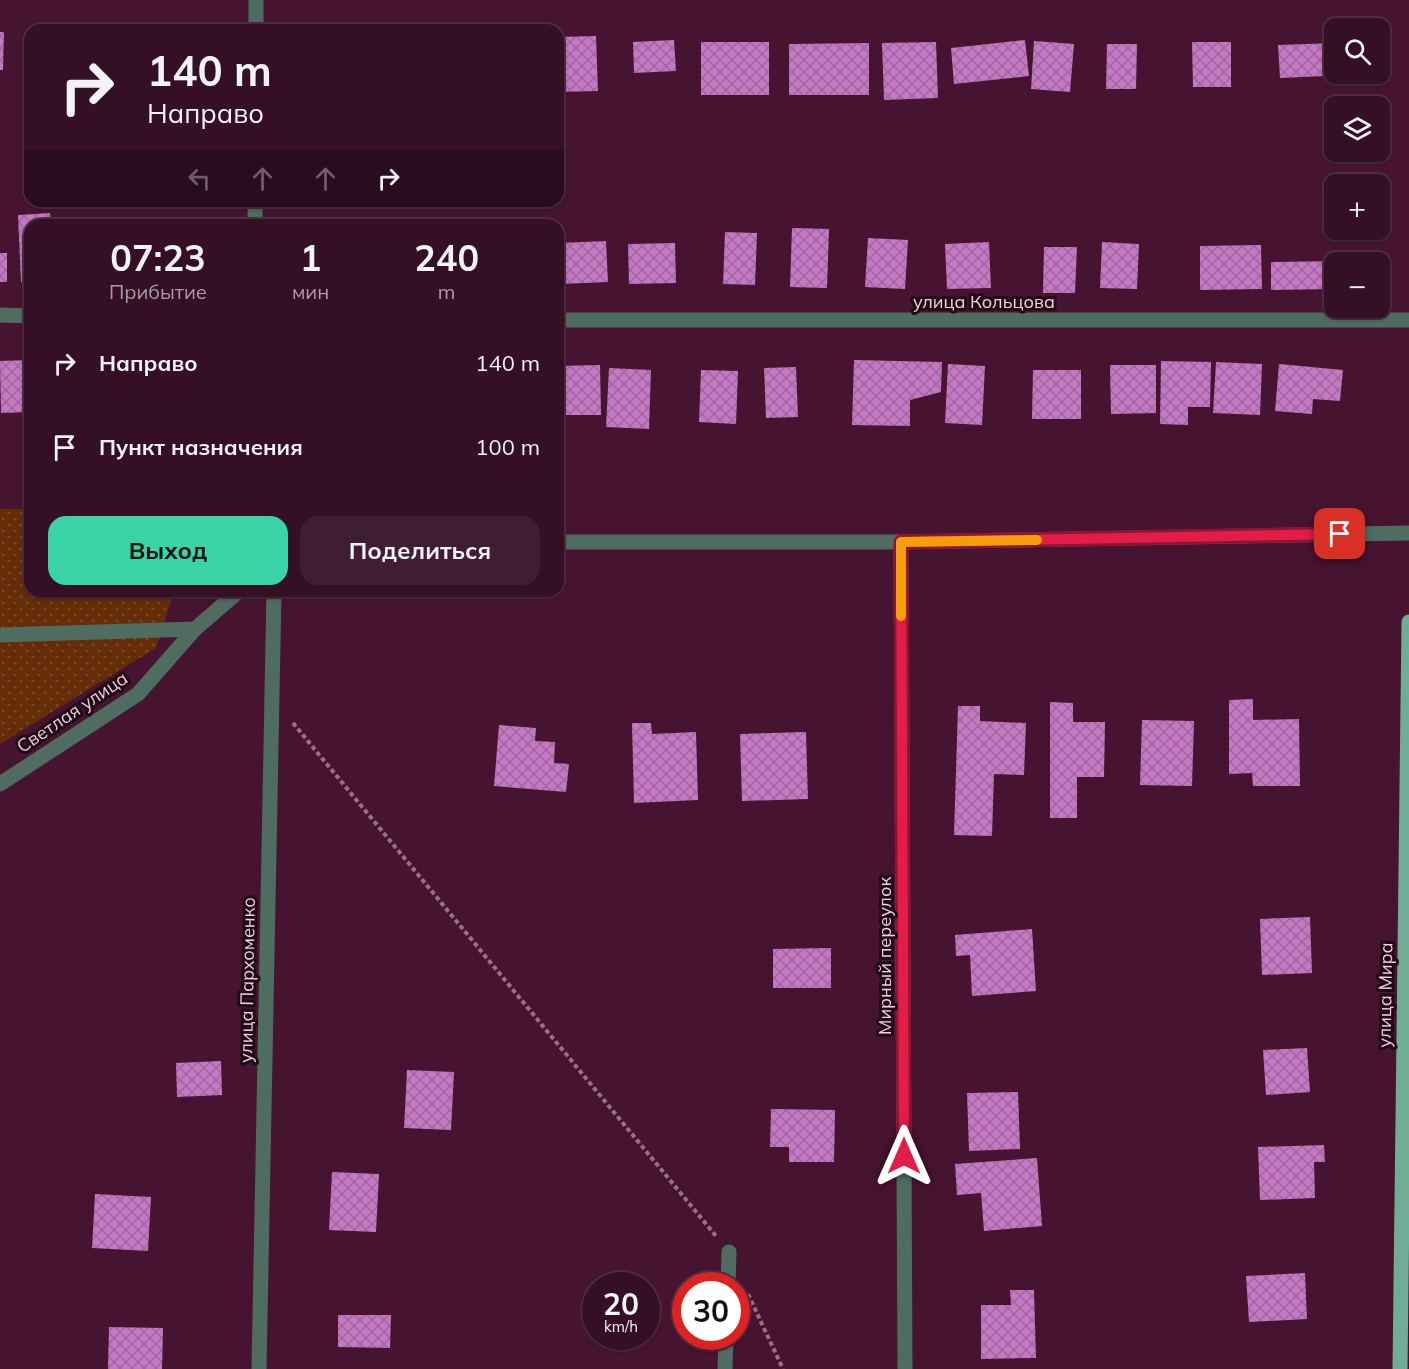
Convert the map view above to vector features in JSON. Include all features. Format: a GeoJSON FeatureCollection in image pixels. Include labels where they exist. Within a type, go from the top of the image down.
{"type":"FeatureCollection","features":[{"type":"Feature","properties":{"kind":"main road","name":"улица Мира"},"geometry":{"type":"LineString","coordinates":[[1400,1369],[1405,1301],[1409,622]]}},
{"type":"Feature","properties":{"kind":"street"},"geometry":{"type":"LineString","coordinates":[[256,0],[256,24]]}},
{"type":"Feature","properties":{"kind":"street"},"geometry":{"type":"LineString","coordinates":[[0,315],[24,316]]}},
{"type":"Feature","properties":{"kind":"street","name":"улица Кольцова"},"geometry":{"type":"LineString","coordinates":[[564,320],[1409,320]]}},
{"type":"Feature","properties":{"kind":"street"},"geometry":{"type":"LineString","coordinates":[[564,542],[901,542],[1409,533]]}},
{"type":"Feature","properties":{"kind":"street","name":"Мирный переулок"},"geometry":{"type":"LineString","coordinates":[[901,542],[905,1369]]}},
{"type":"Feature","properties":{"kind":"street","name":"Светлая улица"},"geometry":{"type":"LineString","coordinates":[[0,784],[138,694],[195,629],[232,597]]}},
{"type":"Feature","properties":{"kind":"street","name":"улица Пархоменко"},"geometry":{"type":"LineString","coordinates":[[259,1369],[274,597]]}},
{"type":"Feature","properties":{"kind":"street"},"geometry":{"type":"LineString","coordinates":[[0,635],[195,629]]}},
{"type":"Feature","properties":{"kind":"street"},"geometry":{"type":"LineString","coordinates":[[728,1272],[729,1252]]}},
{"type":"Feature","properties":{"kind":"street"},"geometry":{"type":"LineString","coordinates":[[725,1369],[726,1350]]}},
{"type":"Feature","properties":{"kind":"path"},"geometry":{"type":"LineString","coordinates":[[272,697],[729,1252],[783,1369]]}},
{"type":"Feature","properties":{"kind":"shaded area"},"geometry":{"type":"Polygon","coordinates":[[[0,509],[24,509],[24,597],[172,597],[156,648],[0,744],[0,509]]]}},
{"type":"Feature","properties":{"kind":"building"},"geometry":{"type":"Polygon","coordinates":[[[0,32],[4,32],[3,70],[0,70],[0,32]]]}},
{"type":"Feature","properties":{"kind":"building"},"geometry":{"type":"Polygon","coordinates":[[[596,36],[598,91],[564,92],[564,37],[596,36]]]}},
{"type":"Feature","properties":{"kind":"building"},"geometry":{"type":"Polygon","coordinates":[[[674,40],[676,71],[634,73],[633,42],[674,40]]]}},
{"type":"Feature","properties":{"kind":"building"},"geometry":{"type":"Polygon","coordinates":[[[1025,40],[1029,76],[954,84],[951,48],[1025,40]]]}},
{"type":"Feature","properties":{"kind":"building"},"geometry":{"type":"Polygon","coordinates":[[[1034,41],[1074,44],[1070,92],[1031,89],[1034,41]]]}},
{"type":"Feature","properties":{"kind":"building"},"geometry":{"type":"Polygon","coordinates":[[[701,42],[769,42],[769,95],[701,95],[701,42]]]}},
{"type":"Feature","properties":{"kind":"building"},"geometry":{"type":"Polygon","coordinates":[[[936,42],[938,98],[884,100],[882,43],[936,42]]]}},
{"type":"Feature","properties":{"kind":"building"},"geometry":{"type":"Polygon","coordinates":[[[1192,42],[1231,42],[1231,87],[1193,87],[1192,42]]]}},
{"type":"Feature","properties":{"kind":"building"},"geometry":{"type":"Polygon","coordinates":[[[869,43],[869,95],[789,95],[789,44],[869,43]]]}},
{"type":"Feature","properties":{"kind":"building"},"geometry":{"type":"Polygon","coordinates":[[[1324,43],[1324,76],[1280,78],[1278,45],[1324,43]]]}},
{"type":"Feature","properties":{"kind":"building"},"geometry":{"type":"Polygon","coordinates":[[[1107,44],[1137,44],[1136,89],[1106,89],[1107,44]]]}},
{"type":"Feature","properties":{"kind":"building"},"geometry":{"type":"Polygon","coordinates":[[[50,213],[50,219],[24,219],[24,282],[21,282],[18,215],[50,213]]]}},
{"type":"Feature","properties":{"kind":"building"},"geometry":{"type":"Polygon","coordinates":[[[792,228],[829,229],[827,288],[790,287],[792,228]]]}},
{"type":"Feature","properties":{"kind":"building"},"geometry":{"type":"Polygon","coordinates":[[[725,232],[757,233],[755,285],[723,284],[725,232]]]}},
{"type":"Feature","properties":{"kind":"building"},"geometry":{"type":"Polygon","coordinates":[[[868,238],[908,240],[905,289],[865,287],[868,238]]]}},
{"type":"Feature","properties":{"kind":"building"},"geometry":{"type":"Polygon","coordinates":[[[606,241],[608,282],[564,284],[564,243],[606,241]]]}},
{"type":"Feature","properties":{"kind":"building"},"geometry":{"type":"Polygon","coordinates":[[[989,242],[991,288],[947,289],[945,244],[989,242]]]}},
{"type":"Feature","properties":{"kind":"building"},"geometry":{"type":"Polygon","coordinates":[[[1102,242],[1139,244],[1137,289],[1100,288],[1102,242]]]}},
{"type":"Feature","properties":{"kind":"building"},"geometry":{"type":"Polygon","coordinates":[[[675,243],[676,283],[629,284],[628,244],[675,243]]]}},
{"type":"Feature","properties":{"kind":"building"},"geometry":{"type":"Polygon","coordinates":[[[1261,245],[1262,289],[1200,290],[1200,246],[1261,245]]]}},
{"type":"Feature","properties":{"kind":"building"},"geometry":{"type":"Polygon","coordinates":[[[1044,247],[1077,247],[1075,293],[1043,293],[1044,247]]]}},
{"type":"Feature","properties":{"kind":"building"},"geometry":{"type":"Polygon","coordinates":[[[0,253],[7,253],[7,282],[0,282],[0,253]]]}},
{"type":"Feature","properties":{"kind":"building"},"geometry":{"type":"Polygon","coordinates":[[[1324,261],[1324,289],[1271,290],[1271,262],[1324,261]]]}},
{"type":"Feature","properties":{"kind":"building"},"geometry":{"type":"Polygon","coordinates":[[[24,360],[24,412],[1,413],[0,361],[24,360]]]}},
{"type":"Feature","properties":{"kind":"building"},"geometry":{"type":"Polygon","coordinates":[[[854,360],[942,362],[941,392],[910,400],[910,426],[852,425],[854,360]]]}},
{"type":"Feature","properties":{"kind":"building"},"geometry":{"type":"Polygon","coordinates":[[[1161,361],[1211,362],[1210,407],[1188,407],[1188,425],[1160,424],[1161,361]]]}},
{"type":"Feature","properties":{"kind":"building"},"geometry":{"type":"Polygon","coordinates":[[[1216,362],[1262,364],[1260,415],[1213,413],[1216,362]]]}},
{"type":"Feature","properties":{"kind":"building"},"geometry":{"type":"Polygon","coordinates":[[[948,364],[985,366],[982,425],[945,423],[948,364]]]}},
{"type":"Feature","properties":{"kind":"building"},"geometry":{"type":"Polygon","coordinates":[[[1279,364],[1343,370],[1340,401],[1313,399],[1312,414],[1275,411],[1279,364]]]}},
{"type":"Feature","properties":{"kind":"building"},"geometry":{"type":"Polygon","coordinates":[[[600,365],[601,415],[564,415],[564,366],[600,365]]]}},
{"type":"Feature","properties":{"kind":"building"},"geometry":{"type":"Polygon","coordinates":[[[1110,365],[1156,365],[1156,413],[1111,414],[1110,365]]]}},
{"type":"Feature","properties":{"kind":"building"},"geometry":{"type":"Polygon","coordinates":[[[796,367],[798,417],[766,418],[764,368],[796,367]]]}},
{"type":"Feature","properties":{"kind":"building"},"geometry":{"type":"Polygon","coordinates":[[[609,368],[651,370],[649,429],[606,427],[609,368]]]}},
{"type":"Feature","properties":{"kind":"building"},"geometry":{"type":"Polygon","coordinates":[[[701,370],[738,371],[736,424],[699,422],[701,370]]]}},
{"type":"Feature","properties":{"kind":"building"},"geometry":{"type":"Polygon","coordinates":[[[1033,370],[1081,370],[1081,419],[1032,419],[1033,370]]]}},
{"type":"Feature","properties":{"kind":"building"},"geometry":{"type":"Polygon","coordinates":[[[1253,699],[1253,720],[1299,719],[1300,786],[1253,786],[1252,773],[1229,774],[1229,700],[1253,699]]]}},
{"type":"Feature","properties":{"kind":"building"},"geometry":{"type":"Polygon","coordinates":[[[1050,702],[1073,703],[1073,722],[1105,722],[1104,777],[1077,777],[1077,818],[1050,818],[1050,702]]]}},
{"type":"Feature","properties":{"kind":"building"},"geometry":{"type":"Polygon","coordinates":[[[958,706],[980,706],[980,721],[1026,723],[1024,775],[994,774],[992,836],[954,835],[958,706]]]}},
{"type":"Feature","properties":{"kind":"building"},"geometry":{"type":"Polygon","coordinates":[[[1142,720],[1194,721],[1192,786],[1140,785],[1142,720]]]}},
{"type":"Feature","properties":{"kind":"building"},"geometry":{"type":"Polygon","coordinates":[[[632,723],[651,723],[652,734],[696,732],[698,800],[634,803],[632,723]]]}},
{"type":"Feature","properties":{"kind":"building"},"geometry":{"type":"Polygon","coordinates":[[[499,725],[536,728],[535,741],[555,742],[554,763],[569,764],[566,792],[494,786],[499,725]]]}},
{"type":"Feature","properties":{"kind":"building"},"geometry":{"type":"Polygon","coordinates":[[[806,732],[808,799],[742,801],[740,734],[806,732]]]}},
{"type":"Feature","properties":{"kind":"building"},"geometry":{"type":"Polygon","coordinates":[[[1310,917],[1312,973],[1262,975],[1260,919],[1310,917]]]}},
{"type":"Feature","properties":{"kind":"building"},"geometry":{"type":"Polygon","coordinates":[[[1032,929],[1036,991],[972,996],[970,955],[956,956],[955,935],[1032,929]]]}},
{"type":"Feature","properties":{"kind":"building"},"geometry":{"type":"Polygon","coordinates":[[[831,948],[831,988],[773,988],[773,949],[831,948]]]}},
{"type":"Feature","properties":{"kind":"building"},"geometry":{"type":"Polygon","coordinates":[[[1307,1048],[1310,1092],[1266,1095],[1263,1050],[1307,1048]]]}},
{"type":"Feature","properties":{"kind":"building"},"geometry":{"type":"Polygon","coordinates":[[[221,1061],[222,1095],[177,1097],[176,1063],[221,1061]]]}},
{"type":"Feature","properties":{"kind":"building"},"geometry":{"type":"Polygon","coordinates":[[[407,1070],[454,1072],[451,1130],[404,1128],[407,1070]]]}},
{"type":"Feature","properties":{"kind":"building"},"geometry":{"type":"Polygon","coordinates":[[[1018,1092],[1020,1149],[969,1151],[967,1093],[1018,1092]]]}},
{"type":"Feature","properties":{"kind":"building"},"geometry":{"type":"Polygon","coordinates":[[[771,1109],[835,1110],[834,1162],[789,1162],[789,1147],[770,1147],[771,1109]]]}},
{"type":"Feature","properties":{"kind":"building"},"geometry":{"type":"Polygon","coordinates":[[[1324,1145],[1325,1162],[1314,1162],[1315,1198],[1260,1200],[1258,1147],[1324,1145]]]}},
{"type":"Feature","properties":{"kind":"building"},"geometry":{"type":"Polygon","coordinates":[[[1037,1158],[1042,1226],[984,1231],[981,1193],[957,1195],[955,1164],[1037,1158]]]}},
{"type":"Feature","properties":{"kind":"building"},"geometry":{"type":"Polygon","coordinates":[[[332,1172],[379,1174],[376,1232],[329,1230],[332,1172]]]}},
{"type":"Feature","properties":{"kind":"building"},"geometry":{"type":"Polygon","coordinates":[[[95,1194],[151,1197],[148,1251],[92,1248],[95,1194]]]}},
{"type":"Feature","properties":{"kind":"building"},"geometry":{"type":"Polygon","coordinates":[[[1305,1273],[1307,1319],[1249,1322],[1246,1276],[1305,1273]]]}},
{"type":"Feature","properties":{"kind":"building"},"geometry":{"type":"Polygon","coordinates":[[[1010,1290],[1034,1290],[1036,1358],[981,1359],[981,1305],[1011,1305],[1010,1290]]]}},
{"type":"Feature","properties":{"kind":"building"},"geometry":{"type":"Polygon","coordinates":[[[338,1315],[391,1315],[390,1348],[338,1347],[338,1315]]]}},
{"type":"Feature","properties":{"kind":"building"},"geometry":{"type":"Polygon","coordinates":[[[109,1327],[163,1328],[162,1369],[108,1369],[109,1327]]]}},
{"type":"Feature","properties":{"kind":"slow traffic"},"geometry":{"type":"LineString","coordinates":[[901,616],[901,542],[1037,540]]}},
{"type":"Feature","properties":{"kind":"route"},"geometry":{"type":"LineString","coordinates":[[904,1156],[901,542],[1340,534]]}}]}
